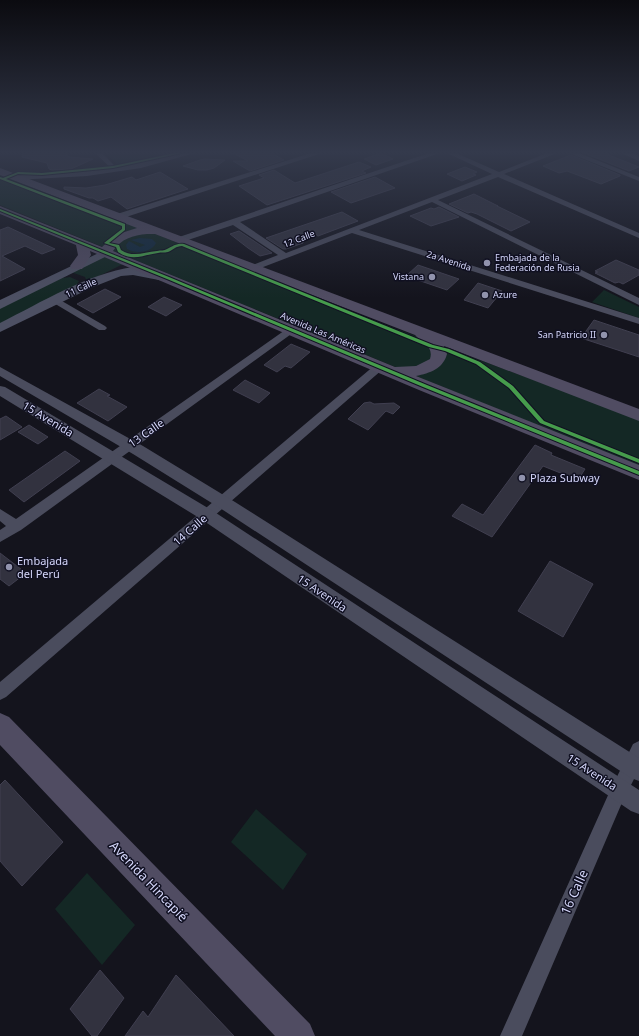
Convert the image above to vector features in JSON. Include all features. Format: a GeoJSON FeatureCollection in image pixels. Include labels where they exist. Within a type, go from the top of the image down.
{"type":"FeatureCollection","features":[{"type":"Feature","properties":{"kind":"main road"},"geometry":{"type":"LineString","coordinates":[[81,201],[418,332],[639,415]]}},
{"type":"Feature","properties":{"kind":"main road","name":"Avenida Las Américas"},"geometry":{"type":"LineString","coordinates":[[0,210],[168,278],[383,369],[639,473]]}},
{"type":"Feature","properties":{"kind":"main road"},"geometry":{"type":"LineString","coordinates":[[104,253],[110,244],[122,235],[144,230],[162,232]]}},
{"type":"Feature","properties":{"kind":"main road"},"geometry":{"type":"LineString","coordinates":[[78,266],[84,254],[82,244]]}},
{"type":"Feature","properties":{"kind":"main road","name":"11 Calle"},"geometry":{"type":"LineString","coordinates":[[0,305],[104,253]]}},
{"type":"Feature","properties":{"kind":"main road","name":"11 Calle"},"geometry":{"type":"LineString","coordinates":[[0,328],[73,291],[119,272],[133,271],[168,278]]}},
{"type":"Feature","properties":{"kind":"main road"},"geometry":{"type":"LineString","coordinates":[[54,278],[69,275],[81,278],[82,282],[73,291]]}},
{"type":"Feature","properties":{"kind":"main road"},"geometry":{"type":"LineString","coordinates":[[383,369],[402,373],[414,373],[435,364],[438,359],[438,348],[434,342],[418,332]]}},
{"type":"Feature","properties":{"kind":"main road","name":"Avenida Hincapié"},"geometry":{"type":"LineString","coordinates":[[0,726],[298,1036]]}},
{"type":"Feature","properties":{"kind":"street"},"geometry":{"type":"LineString","coordinates":[[120,216],[166,201]]}},
{"type":"Feature","properties":{"kind":"street"},"geometry":{"type":"LineString","coordinates":[[182,240],[295,201]]}},
{"type":"Feature","properties":{"kind":"street","name":"12 Calle"},"geometry":{"type":"LineString","coordinates":[[253,268],[429,201]]}},
{"type":"Feature","properties":{"kind":"street"},"geometry":{"type":"LineString","coordinates":[[436,201],[639,302]]}},
{"type":"Feature","properties":{"kind":"street"},"geometry":{"type":"LineString","coordinates":[[560,201],[639,236]]}},
{"type":"Feature","properties":{"kind":"street"},"geometry":{"type":"LineString","coordinates":[[234,222],[285,256]]}},
{"type":"Feature","properties":{"kind":"street","name":"2a Avenida"},"geometry":{"type":"LineString","coordinates":[[351,230],[639,321]]}},
{"type":"Feature","properties":{"kind":"street"},"geometry":{"type":"LineString","coordinates":[[55,300],[102,328]]}},
{"type":"Feature","properties":{"kind":"street","name":"13 Calle"},"geometry":{"type":"LineString","coordinates":[[0,537],[291,330]]}},
{"type":"Feature","properties":{"kind":"street","name":"14 Calle"},"geometry":{"type":"LineString","coordinates":[[0,692],[222,502],[383,369]]}},
{"type":"Feature","properties":{"kind":"street","name":"15 Avenida"},"geometry":{"type":"LineString","coordinates":[[0,371],[130,445],[637,762]]}},
{"type":"Feature","properties":{"kind":"street","name":"15 Avenida"},"geometry":{"type":"LineString","coordinates":[[0,390],[207,515],[639,803]]}},
{"type":"Feature","properties":{"kind":"street"},"geometry":{"type":"LineString","coordinates":[[0,514],[16,526]]}},
{"type":"Feature","properties":{"kind":"street","name":"16 Calle"},"geometry":{"type":"LineString","coordinates":[[511,1036],[619,790],[637,762]]}},
{"type":"Feature","properties":{"kind":"green space"},"geometry":{"type":"Polygon","coordinates":[[[0,201],[70,201],[141,228],[115,236],[103,247],[0,205],[0,201]]]}},
{"type":"Feature","properties":{"kind":"green space"},"geometry":{"type":"Polygon","coordinates":[[[153,233],[331,304],[429,341],[435,358],[405,371],[111,250],[124,238],[153,233]]]}},
{"type":"Feature","properties":{"kind":"green space"},"geometry":{"type":"Polygon","coordinates":[[[104,255],[125,263],[87,282],[85,277],[71,272],[104,255]]]}},
{"type":"Feature","properties":{"kind":"green space"},"geometry":{"type":"Polygon","coordinates":[[[70,277],[79,281],[76,286],[0,326],[0,307],[62,278],[70,277]]]}},
{"type":"Feature","properties":{"kind":"green space"},"geometry":{"type":"Polygon","coordinates":[[[604,290],[639,307],[639,318],[592,302],[604,290]]]}},
{"type":"Feature","properties":{"kind":"green space"},"geometry":{"type":"Polygon","coordinates":[[[439,345],[639,419],[639,466],[416,376],[427,371],[439,345]]]}},
{"type":"Feature","properties":{"kind":"green space"},"geometry":{"type":"Polygon","coordinates":[[[256,809],[307,854],[283,890],[231,842],[256,809]]]}},
{"type":"Feature","properties":{"kind":"green space"},"geometry":{"type":"Polygon","coordinates":[[[87,873],[135,925],[102,965],[55,909],[87,873]]]}},
{"type":"Feature","properties":{"kind":"water"},"geometry":{"type":"Polygon","coordinates":[[[140,238],[152,239],[156,243],[151,249],[143,252],[135,252],[127,249],[126,245],[129,241],[140,247],[145,245],[131,240],[140,238]]]}},
{"type":"Feature","properties":{"kind":"building"},"geometry":{"type":"Polygon","coordinates":[[[117,201],[150,201],[127,209],[117,201]]]}},
{"type":"Feature","properties":{"kind":"building"},"geometry":{"type":"Polygon","coordinates":[[[262,201],[278,201],[267,205],[262,201]]]}},
{"type":"Feature","properties":{"kind":"building"},"geometry":{"type":"Polygon","coordinates":[[[456,201],[489,201],[530,222],[511,231],[477,214],[471,212],[468,213],[449,204],[456,201]]]}},
{"type":"Feature","properties":{"kind":"building"},"geometry":{"type":"Polygon","coordinates":[[[439,207],[459,217],[431,226],[410,216],[431,208],[434,209],[439,207]]]}},
{"type":"Feature","properties":{"kind":"building"},"geometry":{"type":"Polygon","coordinates":[[[342,212],[358,221],[318,236],[309,230],[303,243],[286,249],[283,249],[266,238],[342,212]]]}},
{"type":"Feature","properties":{"kind":"building"},"geometry":{"type":"Polygon","coordinates":[[[8,227],[55,249],[42,254],[25,246],[2,256],[25,269],[0,281],[0,230],[8,227]]]}},
{"type":"Feature","properties":{"kind":"building"},"geometry":{"type":"Polygon","coordinates":[[[239,231],[272,253],[260,256],[230,234],[239,231]]]}},
{"type":"Feature","properties":{"kind":"building"},"geometry":{"type":"Polygon","coordinates":[[[616,260],[639,270],[639,275],[623,284],[619,282],[615,283],[595,273],[598,272],[595,271],[616,260]]]}},
{"type":"Feature","properties":{"kind":"building","name":"Vistana"},"geometry":{"type":"Polygon","coordinates":[[[418,265],[459,279],[447,290],[406,276],[418,265]]]}},
{"type":"Feature","properties":{"kind":"building","name":"Azure"},"geometry":{"type":"Polygon","coordinates":[[[478,283],[502,291],[488,308],[464,300],[478,283]]]}},
{"type":"Feature","properties":{"kind":"building"},"geometry":{"type":"Polygon","coordinates":[[[105,289],[121,297],[93,313],[77,304],[105,289]]]}},
{"type":"Feature","properties":{"kind":"building"},"geometry":{"type":"Polygon","coordinates":[[[164,297],[182,305],[166,316],[148,307],[164,297]]]}},
{"type":"Feature","properties":{"kind":"building","name":"San Patricio II"},"geometry":{"type":"Polygon","coordinates":[[[594,320],[639,335],[639,357],[581,338],[594,320]]]}},
{"type":"Feature","properties":{"kind":"building"},"geometry":{"type":"Polygon","coordinates":[[[291,344],[310,352],[291,368],[285,366],[277,372],[264,365],[291,344]]]}},
{"type":"Feature","properties":{"kind":"building"},"geometry":{"type":"Polygon","coordinates":[[[245,380],[270,393],[259,403],[233,390],[245,380]]]}},
{"type":"Feature","properties":{"kind":"building"},"geometry":{"type":"Polygon","coordinates":[[[99,389],[110,395],[107,396],[127,407],[108,421],[77,403],[99,389]]]}},
{"type":"Feature","properties":{"kind":"building"},"geometry":{"type":"Polygon","coordinates":[[[370,402],[374,404],[394,403],[400,407],[393,414],[386,411],[368,430],[348,419],[364,403],[370,402]]]}},
{"type":"Feature","properties":{"kind":"building"},"geometry":{"type":"Polygon","coordinates":[[[6,416],[22,427],[0,440],[0,419],[6,416]]]}},
{"type":"Feature","properties":{"kind":"building"},"geometry":{"type":"Polygon","coordinates":[[[29,425],[48,437],[38,444],[18,432],[29,425]]]}},
{"type":"Feature","properties":{"kind":"building","name":"Plaza Subway"},"geometry":{"type":"Polygon","coordinates":[[[535,445],[552,453],[551,455],[585,469],[578,480],[543,466],[492,537],[452,516],[462,504],[483,515],[535,445]]]}},
{"type":"Feature","properties":{"kind":"building"},"geometry":{"type":"Polygon","coordinates":[[[65,451],[80,461],[24,502],[9,490],[65,451]]]}},
{"type":"Feature","properties":{"kind":"building","name":"Embajada del Perú"},"geometry":{"type":"Polygon","coordinates":[[[0,553],[26,573],[9,586],[0,579],[0,553]]]}},
{"type":"Feature","properties":{"kind":"building"},"geometry":{"type":"Polygon","coordinates":[[[550,561],[593,584],[563,637],[518,611],[550,561]]]}},
{"type":"Feature","properties":{"kind":"building"},"geometry":{"type":"Polygon","coordinates":[[[5,780],[63,842],[22,886],[0,861],[0,785],[5,780]]]}},
{"type":"Feature","properties":{"kind":"building"},"geometry":{"type":"Polygon","coordinates":[[[100,970],[124,998],[97,1036],[92,1036],[70,1009],[100,970]]]}},
{"type":"Feature","properties":{"kind":"building"},"geometry":{"type":"Polygon","coordinates":[[[176,975],[234,1036],[125,1036],[143,1011],[148,1017],[176,975]]]}},
{"type":"Feature","properties":{"kind":"cycle path"},"geometry":{"type":"LineString","coordinates":[[62,201],[124,225],[124,229],[106,243],[118,246],[119,251],[123,254],[132,256],[142,255],[166,251],[176,246],[183,245],[431,346],[447,350],[478,363],[511,387],[542,422],[639,461]]}},
{"type":"Feature","properties":{"kind":"cycle path"},"geometry":{"type":"LineString","coordinates":[[0,210],[639,473]]}},
{"type":"Feature","properties":{"kind":"place","name":"Embajada de la Federación de Rusia"},"geometry":{"type":"Point","coordinates":[487,263]}},
{"type":"Feature","properties":{"kind":"place","name":"Vistana"},"geometry":{"type":"Point","coordinates":[432,277]}},
{"type":"Feature","properties":{"kind":"place","name":"Azure"},"geometry":{"type":"Point","coordinates":[485,295]}},
{"type":"Feature","properties":{"kind":"place","name":"San Patricio II"},"geometry":{"type":"Point","coordinates":[604,335]}},
{"type":"Feature","properties":{"kind":"place","name":"Plaza Subway"},"geometry":{"type":"Point","coordinates":[522,478]}},
{"type":"Feature","properties":{"kind":"place","name":"Embajada del Perú"},"geometry":{"type":"Point","coordinates":[9,567]}}]}
